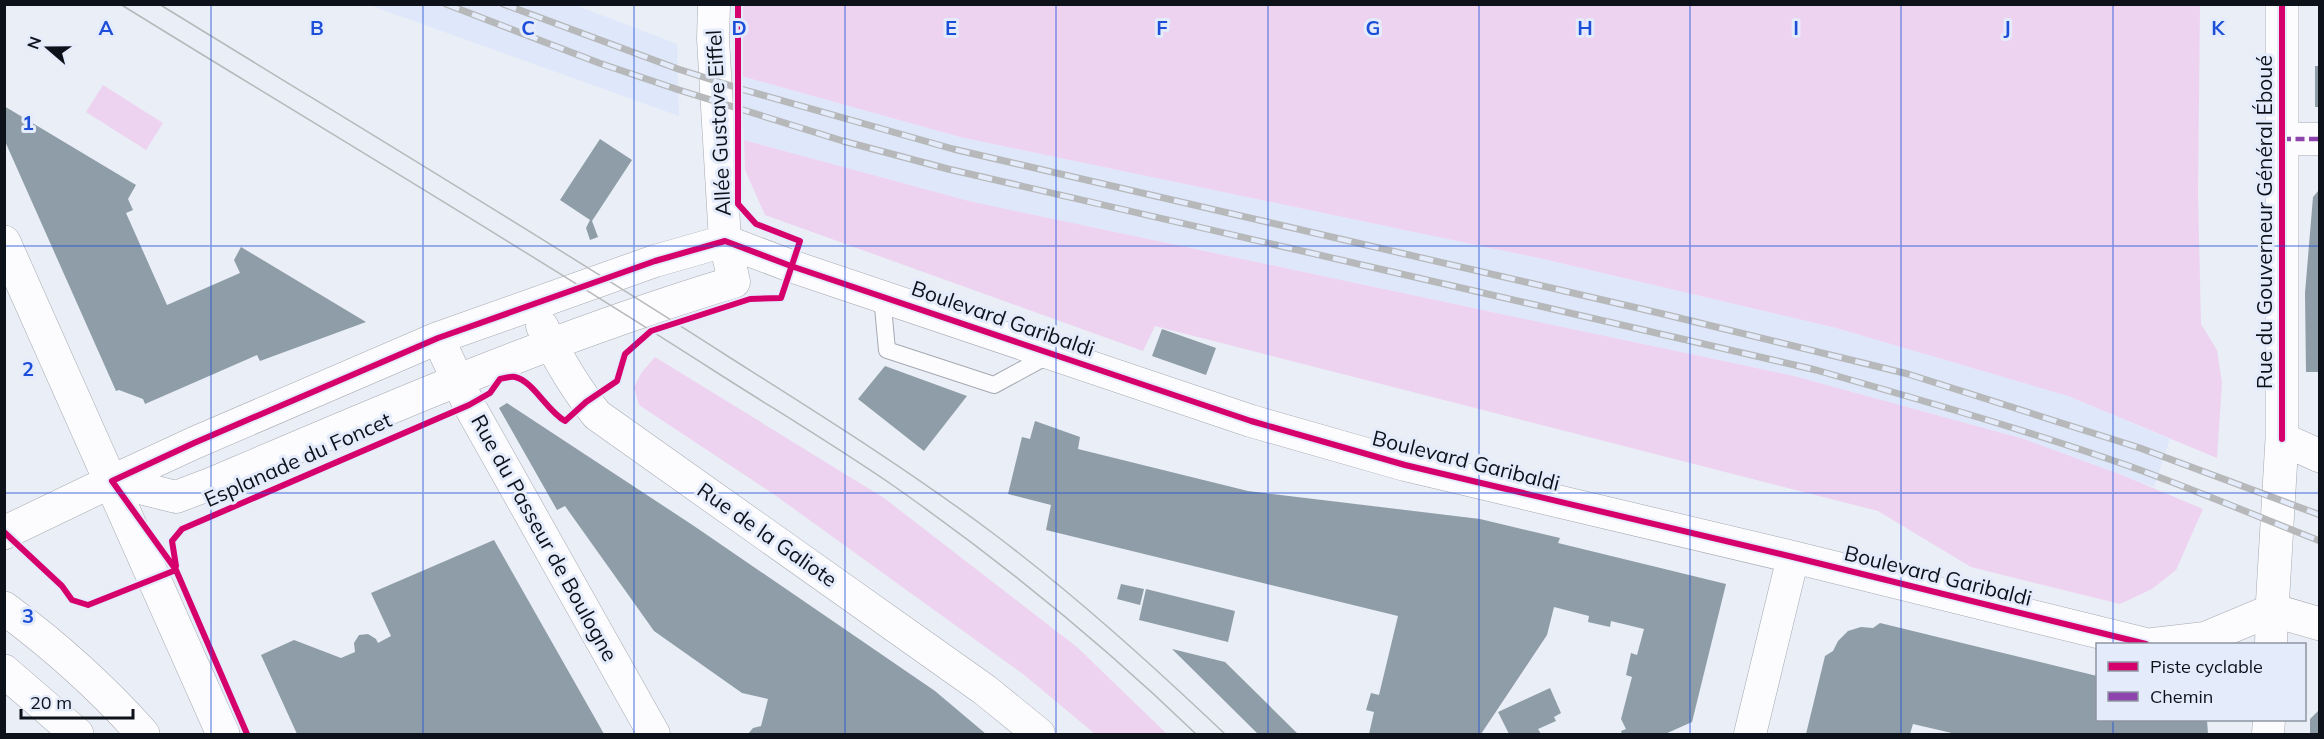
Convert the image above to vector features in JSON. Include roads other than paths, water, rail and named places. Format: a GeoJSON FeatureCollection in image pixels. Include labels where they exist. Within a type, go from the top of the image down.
{"type":"FeatureCollection","features":[{"type":"Feature","properties":{"kind":"main road","name":"Rue du Gouverneur Général Éboué"},"geometry":{"type":"LineString","coordinates":[[2272,610],[2282,439],[2282,4]]}},
{"type":"Feature","properties":{"kind":"main road"},"geometry":{"type":"LineString","coordinates":[[4,242],[223,735]]}},
{"type":"Feature","properties":{"kind":"main road"},"geometry":{"type":"LineString","coordinates":[[2282,439],[2319,456]]}},
{"type":"Feature","properties":{"kind":"main road"},"geometry":{"type":"LineString","coordinates":[[4,533],[112,481]]}},
{"type":"Feature","properties":{"kind":"main road"},"geometry":{"type":"LineString","coordinates":[[4,608],[57,651],[126,715],[143,735]]}},
{"type":"Feature","properties":{"kind":"main road"},"geometry":{"type":"LineString","coordinates":[[2272,610],[2319,624]]}},
{"type":"Feature","properties":{"kind":"main road"},"geometry":{"type":"LineString","coordinates":[[4,672],[77,735]]}},
{"type":"Feature","properties":{"kind":"street","name":"Allée Gustave Eiffel"},"geometry":{"type":"LineString","coordinates":[[714,4],[713,39],[725,241]]}},
{"type":"Feature","properties":{"kind":"street"},"geometry":{"type":"LineString","coordinates":[[2282,139],[2319,139]]}},
{"type":"Feature","properties":{"kind":"street","name":"Boulevard Garibaldi"},"geometry":{"type":"LineString","coordinates":[[725,241],[1251,421],[1405,465],[1793,557],[2138,643]]}},
{"type":"Feature","properties":{"kind":"street"},"geometry":{"type":"LineString","coordinates":[[112,481],[194,442],[438,338],[655,261],[725,241],[734,282]]}},
{"type":"Feature","properties":{"kind":"street"},"geometry":{"type":"LineString","coordinates":[[457,379],[784,263]]}},
{"type":"Feature","properties":{"kind":"street","name":"Rue de la Galiote"},"geometry":{"type":"LineString","coordinates":[[532,304],[551,345],[586,402],[597,415],[975,683],[1039,735]]}},
{"type":"Feature","properties":{"kind":"street","name":"Rue du Passeur de Boulogne"},"geometry":{"type":"LineString","coordinates":[[438,338],[469,405],[654,735]]}},
{"type":"Feature","properties":{"kind":"street","name":"Esplanade du Foncet"},"geometry":{"type":"LineString","coordinates":[[112,481],[176,497],[457,379]]}},
{"type":"Feature","properties":{"kind":"street"},"geometry":{"type":"LineString","coordinates":[[1750,735],[1793,557]]}},
{"type":"Feature","properties":{"kind":"street"},"geometry":{"type":"LineString","coordinates":[[2169,643],[2205,638],[2272,610],[2271,643]]}},
{"type":"Feature","properties":{"kind":"lane"},"geometry":{"type":"LineString","coordinates":[[882,296],[887,350],[994,385],[1052,353]]}},
{"type":"Feature","properties":{"kind":"tram line"},"geometry":{"type":"LineString","coordinates":[[120,4],[568,279],[876,474],[976,546],[1052,606],[1196,734]]}},
{"type":"Feature","properties":{"kind":"tram line"},"geometry":{"type":"LineString","coordinates":[[159,4],[587,267],[897,465],[994,534],[1084,606],[1225,734]]}},
{"type":"Feature","properties":{"kind":"railway"},"geometry":{"type":"LineString","coordinates":[[446,4],[599,63],[843,141],[948,169],[1816,370],[1855,381],[2129,466],[2320,541]]}},
{"type":"Feature","properties":{"kind":"railway"},"geometry":{"type":"LineString","coordinates":[[503,4],[678,69],[953,149],[1659,313],[1908,374],[2140,448],[2320,515]]}}]}
